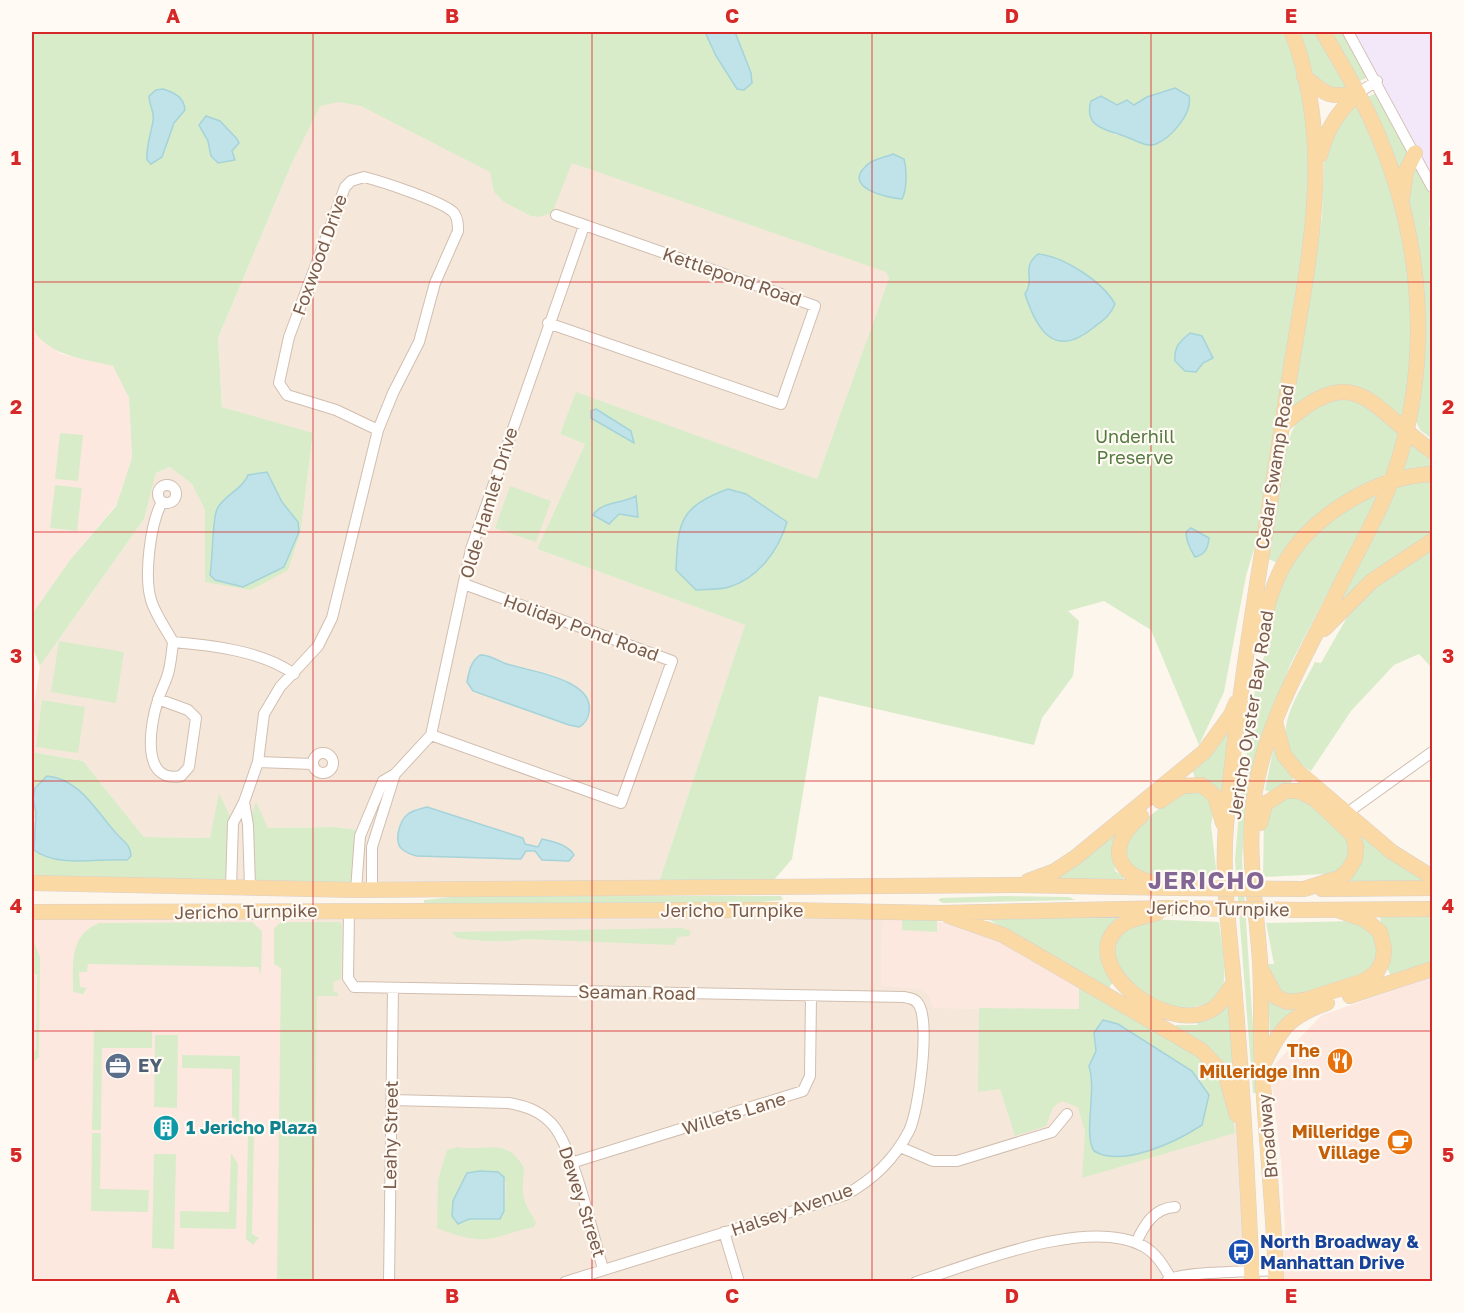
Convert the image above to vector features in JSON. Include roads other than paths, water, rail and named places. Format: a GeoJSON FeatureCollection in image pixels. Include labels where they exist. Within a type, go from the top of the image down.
{"type":"FeatureCollection","features":[{"type":"Feature","properties":{"kind":"main road","name":"Cedar Swamp Road"},"geometry":{"type":"LineString","coordinates":[[1227,904],[1225,830],[1257,580],[1314,229],[1317,164],[1304,76],[1292,32]]}},
{"type":"Feature","properties":{"kind":"main road"},"geometry":{"type":"LineString","coordinates":[[1252,858],[1255,793],[1268,740],[1292,681],[1390,482],[1414,393],[1419,320],[1414,255],[1382,145],[1358,93],[1323,32]]}},
{"type":"Feature","properties":{"kind":"main road"},"geometry":{"type":"LineString","coordinates":[[1304,76],[1323,92],[1336,97],[1358,93]]}},
{"type":"Feature","properties":{"kind":"main road"},"geometry":{"type":"LineString","coordinates":[[1317,164],[1329,126],[1338,111],[1358,93]]}},
{"type":"Feature","properties":{"kind":"main road"},"geometry":{"type":"LineString","coordinates":[[1402,211],[1402,188],[1415,153]]}},
{"type":"Feature","properties":{"kind":"main road"},"geometry":{"type":"LineString","coordinates":[[1282,426],[1316,399],[1345,393],[1373,401],[1432,451]]}},
{"type":"Feature","properties":{"kind":"main road","name":"Jericho Oyster Bay Road"},"geometry":{"type":"LineString","coordinates":[[1227,904],[1233,828],[1250,693],[1269,596],[1286,561],[1316,526],[1353,500],[1390,482],[1432,474]]}},
{"type":"Feature","properties":{"kind":"main road"},"geometry":{"type":"LineString","coordinates":[[1315,637],[1372,581],[1432,541]]}},
{"type":"Feature","properties":{"kind":"main road"},"geometry":{"type":"LineString","coordinates":[[1016,885],[1062,867],[1204,752],[1232,715],[1244,683]]}},
{"type":"Feature","properties":{"kind":"main road"},"geometry":{"type":"LineString","coordinates":[[1275,722],[1284,755],[1297,771],[1408,864],[1432,877]]}},
{"type":"Feature","properties":{"kind":"main road"},"geometry":{"type":"LineString","coordinates":[[1174,888],[1137,879],[1121,864],[1118,852],[1121,837],[1126,829],[1176,789],[1191,783],[1202,785],[1215,796],[1225,830]]}},
{"type":"Feature","properties":{"kind":"main road"},"geometry":{"type":"LineString","coordinates":[[1252,858],[1265,804],[1285,791],[1299,791],[1308,794],[1349,829],[1356,847],[1355,859],[1347,872],[1339,878],[1304,889]]}},
{"type":"Feature","properties":{"kind":"main road","name":"Broadway"},"geometry":{"type":"LineString","coordinates":[[1252,858],[1260,965],[1262,1067],[1272,1185],[1276,1276]]}},
{"type":"Feature","properties":{"kind":"main road","name":"Jericho Turnpike"},"geometry":{"type":"LineString","coordinates":[[32,883],[356,890],[1016,885],[1304,889],[1432,888]]}},
{"type":"Feature","properties":{"kind":"main road"},"geometry":{"type":"LineString","coordinates":[[857,912],[859,886]]}},
{"type":"Feature","properties":{"kind":"main road"},"geometry":{"type":"LineString","coordinates":[[1227,904],[1245,1130],[1252,1277]]}},
{"type":"Feature","properties":{"kind":"main road"},"geometry":{"type":"LineString","coordinates":[[1172,908],[1123,924],[1114,933],[1109,944],[1110,959],[1121,981],[1131,993],[1151,1007],[1184,1015],[1209,1011],[1223,999],[1234,982]]}},
{"type":"Feature","properties":{"kind":"main road","name":"Jericho Turnpike"},"geometry":{"type":"LineString","coordinates":[[32,912],[941,913],[1172,908],[1432,909]]}},
{"type":"Feature","properties":{"kind":"main road"},"geometry":{"type":"LineString","coordinates":[[1260,965],[1276,997],[1288,1002],[1305,1000],[1371,977],[1383,960],[1384,948],[1380,932],[1366,920],[1337,910]]}},
{"type":"Feature","properties":{"kind":"main road"},"geometry":{"type":"LineString","coordinates":[[941,913],[1003,935],[1201,1050],[1226,1076],[1236,1112],[1245,1130]]}},
{"type":"Feature","properties":{"kind":"main road"},"geometry":{"type":"LineString","coordinates":[[1262,1067],[1277,1036],[1297,1015],[1432,969]]}},
{"type":"Feature","properties":{"kind":"street"},"geometry":{"type":"LineString","coordinates":[[1348,32],[1377,81],[1432,187]]}},
{"type":"Feature","properties":{"kind":"street"},"geometry":{"type":"LineString","coordinates":[[1358,93],[1377,81]]}},
{"type":"Feature","properties":{"kind":"street","name":"Foxwood Drive"},"geometry":{"type":"LineString","coordinates":[[231,887],[233,823],[244,802],[258,762],[264,714],[280,687],[318,646],[332,618],[378,430],[393,393],[419,342],[435,283],[458,231],[456,215],[444,205],[364,177],[351,181],[345,187],[289,338],[279,382],[287,395],[336,410],[378,430]]}},
{"type":"Feature","properties":{"kind":"street","name":"Kettlepond Road"},"geometry":{"type":"LineString","coordinates":[[548,323],[781,404],[815,306],[556,215]]}},
{"type":"Feature","properties":{"kind":"street","name":"Olde Hamlet Drive"},"geometry":{"type":"LineString","coordinates":[[431,735],[471,549],[548,323],[584,226]]}},
{"type":"Feature","properties":{"kind":"street"},"geometry":{"type":"LineString","coordinates":[[158,699],[188,710],[196,718],[189,767],[180,777],[166,777],[154,766],[152,727],[158,699],[169,671],[173,642],[151,600],[149,549],[156,515],[162,502]]}},
{"type":"Feature","properties":{"kind":"street","name":"Holiday Pond Road"},"geometry":{"type":"LineString","coordinates":[[431,735],[621,803],[672,662],[464,584]]}},
{"type":"Feature","properties":{"kind":"street"},"geometry":{"type":"LineString","coordinates":[[173,642],[246,655],[283,666],[294,674]]}},
{"type":"Feature","properties":{"kind":"street"},"geometry":{"type":"LineString","coordinates":[[356,890],[360,836],[382,781],[395,774],[431,735]]}},
{"type":"Feature","properties":{"kind":"street"},"geometry":{"type":"LineString","coordinates":[[1347,813],[1432,752]]}},
{"type":"Feature","properties":{"kind":"street"},"geometry":{"type":"LineString","coordinates":[[258,762],[313,764]]}},
{"type":"Feature","properties":{"kind":"street"},"geometry":{"type":"LineString","coordinates":[[372,890],[373,842],[395,774]]}},
{"type":"Feature","properties":{"kind":"street","name":"Foxwood Drive"},"geometry":{"type":"LineString","coordinates":[[244,802],[248,825],[250,887]]}},
{"type":"Feature","properties":{"kind":"street","name":"Seaman Road"},"geometry":{"type":"LineString","coordinates":[[349,911],[348,978],[350,985],[359,988],[911,998],[920,1007]]}},
{"type":"Feature","properties":{"kind":"street","name":"Leahy Street"},"geometry":{"type":"LineString","coordinates":[[389,1281],[393,989]]}},
{"type":"Feature","properties":{"kind":"street","name":"Willets Lane"},"geometry":{"type":"LineString","coordinates":[[571,1163],[803,1090],[810,1076],[811,996]]}},
{"type":"Feature","properties":{"kind":"street","name":"Halsey Avenue"},"geometry":{"type":"LineString","coordinates":[[566,1281],[845,1195],[871,1179],[900,1147],[916,1115],[920,1094],[922,1017],[920,1007]]}},
{"type":"Feature","properties":{"kind":"street","name":"Dewey Street"},"geometry":{"type":"LineString","coordinates":[[392,1100],[509,1103],[526,1106],[555,1126],[571,1163],[603,1269]]}},
{"type":"Feature","properties":{"kind":"street"},"geometry":{"type":"LineString","coordinates":[[900,1147],[933,1161],[957,1161],[1052,1132],[1067,1114]]}},
{"type":"Feature","properties":{"kind":"street"},"geometry":{"type":"LineString","coordinates":[[1136,1243],[1150,1218],[1166,1207],[1175,1207]]}},
{"type":"Feature","properties":{"kind":"street"},"geometry":{"type":"LineString","coordinates":[[724,1233],[740,1281]]}},
{"type":"Feature","properties":{"kind":"street"},"geometry":{"type":"LineString","coordinates":[[916,1281],[1070,1237],[1109,1238],[1136,1243],[1158,1258],[1168,1279],[1276,1276]]}},
{"type":"Feature","properties":{"kind":"street"},"geometry":{"type":"LineString","coordinates":[[951,1270],[954,1281]]}},
{"type":"Feature","properties":{"kind":"water"},"geometry":{"type":"Polygon","coordinates":[[[705,32],[735,32],[751,73],[752,83],[744,90],[737,89],[716,56],[705,32]]]}},
{"type":"Feature","properties":{"kind":"water"},"geometry":{"type":"Polygon","coordinates":[[[1175,88],[1189,96],[1188,110],[1174,131],[1156,144],[1144,144],[1104,129],[1098,126],[1091,117],[1089,110],[1091,101],[1101,96],[1117,105],[1127,100],[1134,105],[1147,97],[1175,88]]]}},
{"type":"Feature","properties":{"kind":"water"},"geometry":{"type":"Polygon","coordinates":[[[163,89],[178,96],[185,110],[174,123],[162,157],[151,164],[147,160],[153,118],[149,96],[156,90],[163,89]]]}},
{"type":"Feature","properties":{"kind":"water"},"geometry":{"type":"Polygon","coordinates":[[[206,116],[220,121],[237,139],[239,143],[232,151],[235,160],[218,163],[211,156],[208,141],[199,125],[206,116]]]}},
{"type":"Feature","properties":{"kind":"water"},"geometry":{"type":"Polygon","coordinates":[[[893,154],[904,159],[905,164],[906,185],[902,199],[878,194],[863,186],[860,180],[860,174],[869,164],[893,154]]]}},
{"type":"Feature","properties":{"kind":"water"},"geometry":{"type":"Polygon","coordinates":[[[1038,254],[1070,265],[1092,279],[1115,304],[1103,320],[1080,337],[1058,341],[1049,336],[1035,319],[1025,294],[1029,283],[1030,264],[1038,254]]]}},
{"type":"Feature","properties":{"kind":"water"},"geometry":{"type":"Polygon","coordinates":[[[1190,333],[1202,336],[1213,358],[1203,363],[1196,372],[1185,371],[1175,361],[1178,345],[1190,333]]]}},
{"type":"Feature","properties":{"kind":"water"},"geometry":{"type":"Polygon","coordinates":[[[596,409],[631,431],[634,443],[591,418],[591,411],[596,409]]]}},
{"type":"Feature","properties":{"kind":"water"},"geometry":{"type":"Polygon","coordinates":[[[267,472],[282,502],[298,522],[299,532],[284,567],[243,587],[215,580],[210,575],[217,509],[246,480],[248,475],[267,472]]]}},
{"type":"Feature","properties":{"kind":"water"},"geometry":{"type":"Polygon","coordinates":[[[728,489],[746,494],[787,522],[773,552],[750,577],[729,587],[696,590],[676,570],[681,528],[685,518],[700,502],[728,489]]]}},
{"type":"Feature","properties":{"kind":"water"},"geometry":{"type":"Polygon","coordinates":[[[636,496],[638,517],[619,514],[609,524],[593,515],[602,507],[636,496]]]}},
{"type":"Feature","properties":{"kind":"water"},"geometry":{"type":"Polygon","coordinates":[[[1191,528],[1209,538],[1206,550],[1195,557],[1186,535],[1191,528]]]}},
{"type":"Feature","properties":{"kind":"water"},"geometry":{"type":"Polygon","coordinates":[[[480,655],[571,684],[582,692],[588,701],[589,712],[586,721],[579,727],[569,725],[473,691],[467,682],[472,663],[480,655]]]}},
{"type":"Feature","properties":{"kind":"water"},"geometry":{"type":"Polygon","coordinates":[[[47,776],[69,783],[86,797],[128,846],[131,856],[127,860],[66,861],[43,856],[34,850],[36,812],[33,799],[35,788],[47,776]]]}},
{"type":"Feature","properties":{"kind":"water"},"geometry":{"type":"Polygon","coordinates":[[[427,807],[523,838],[525,844],[538,847],[542,839],[555,842],[574,855],[569,861],[542,860],[535,851],[526,851],[521,859],[417,856],[400,847],[398,837],[400,827],[408,814],[427,807]]]}},
{"type":"Feature","properties":{"kind":"water"},"geometry":{"type":"Polygon","coordinates":[[[1103,1020],[1118,1024],[1192,1071],[1209,1095],[1202,1125],[1178,1139],[1134,1155],[1106,1155],[1094,1151],[1090,1134],[1092,1088],[1089,1066],[1096,1051],[1094,1033],[1103,1020]]]}},
{"type":"Feature","properties":{"kind":"water"},"geometry":{"type":"Polygon","coordinates":[[[498,1172],[504,1177],[504,1211],[500,1219],[469,1219],[458,1224],[452,1216],[453,1201],[467,1173],[498,1172]]]}},
{"type":"Feature","properties":{"kind":"place","name":"The Milleridge Inn"},"geometry":{"type":"Point","coordinates":[1340,1061]}},
{"type":"Feature","properties":{"kind":"place","name":"EY"},"geometry":{"type":"Point","coordinates":[118,1066]}},
{"type":"Feature","properties":{"kind":"place","name":"1 Jericho Plaza"},"geometry":{"type":"Point","coordinates":[166,1128]}},
{"type":"Feature","properties":{"kind":"place","name":"Milleridge Village"},"geometry":{"type":"Point","coordinates":[1400,1142]}},
{"type":"Feature","properties":{"kind":"place","name":"North Broadway & Manhattan Drive"},"geometry":{"type":"Point","coordinates":[1241,1252]}},
{"type":"Feature","properties":{"kind":"district","name":"JERICHO"},"geometry":{"type":"Point","coordinates":[1207,881]}},
{"type":"Feature","properties":{"kind":"park label","name":"Underhill Preserve"},"geometry":{"type":"Point","coordinates":[1135,447]}}]}
